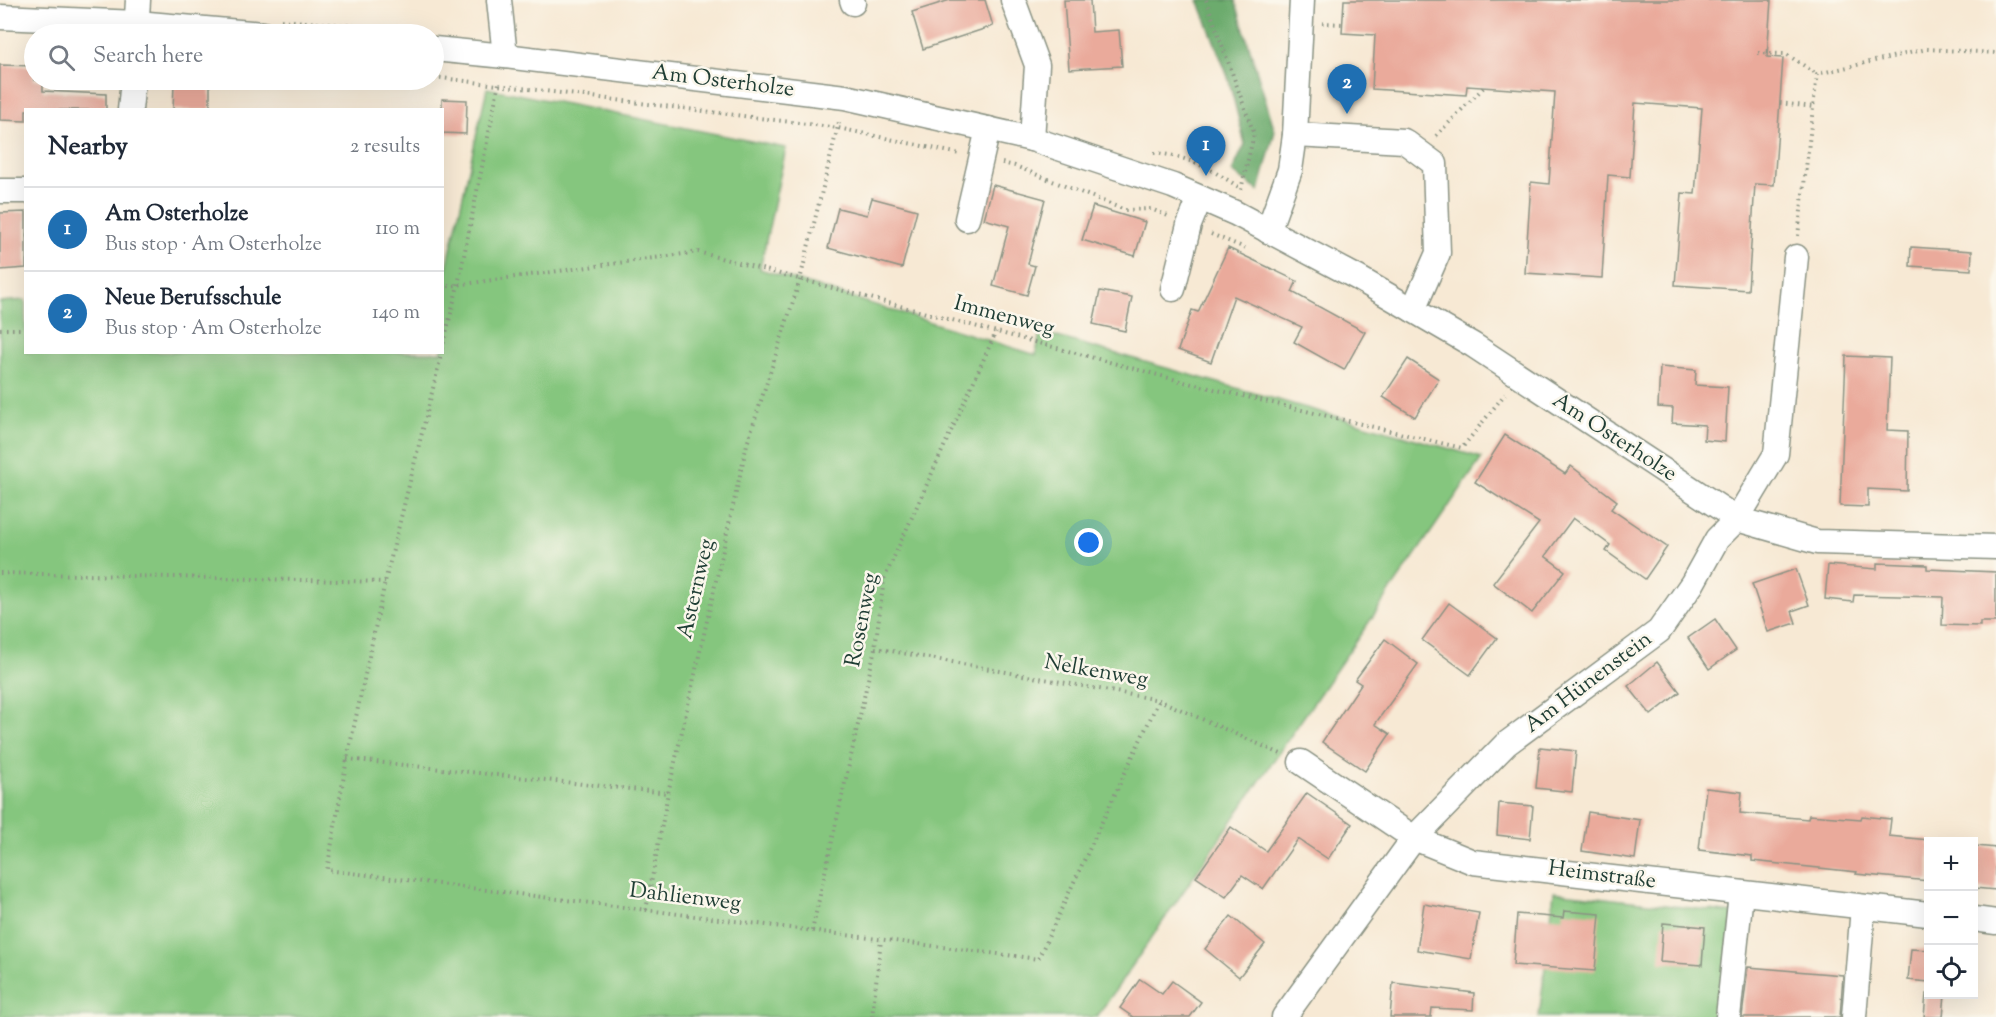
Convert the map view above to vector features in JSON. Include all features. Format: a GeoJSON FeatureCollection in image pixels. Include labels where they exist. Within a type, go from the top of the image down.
{"type":"FeatureCollection","features":[{"type":"Feature","properties":{"kind":"street"},"geometry":{"type":"LineString","coordinates":[[499,0],[505,56]]}},
{"type":"Feature","properties":{"kind":"street"},"geometry":{"type":"LineString","coordinates":[[1013,0],[1037,65],[1032,139]]}},
{"type":"Feature","properties":{"kind":"street"},"geometry":{"type":"LineString","coordinates":[[1268,231],[1290,170],[1295,135],[1302,0]]}},
{"type":"Feature","properties":{"kind":"street"},"geometry":{"type":"LineString","coordinates":[[0,17],[137,19],[179,24]]}},
{"type":"Feature","properties":{"kind":"street","name":"Am Osterholze"},"geometry":{"type":"LineString","coordinates":[[444,50],[846,97],[1032,139],[1173,186],[1235,213],[1413,310],[1520,375],[1737,519]]}},
{"type":"Feature","properties":{"kind":"street"},"geometry":{"type":"LineString","coordinates":[[130,108],[132,90]]}},
{"type":"Feature","properties":{"kind":"street"},"geometry":{"type":"LineString","coordinates":[[967,219],[988,129]]}},
{"type":"Feature","properties":{"kind":"street"},"geometry":{"type":"LineString","coordinates":[[1295,135],[1404,141],[1435,164],[1438,253],[1413,310]]}},
{"type":"Feature","properties":{"kind":"street"},"geometry":{"type":"LineString","coordinates":[[0,191],[24,191]]}},
{"type":"Feature","properties":{"kind":"street"},"geometry":{"type":"LineString","coordinates":[[1173,289],[1189,225],[1200,198]]}},
{"type":"Feature","properties":{"kind":"street","name":"Am Hünenstein"},"geometry":{"type":"LineString","coordinates":[[1284,1017],[1414,838],[1506,744],[1659,631],[1692,584],[1717,538],[1737,519],[1776,454],[1796,257]]}},
{"type":"Feature","properties":{"kind":"street"},"geometry":{"type":"LineString","coordinates":[[1737,519],[1817,542],[1996,548]]}},
{"type":"Feature","properties":{"kind":"street","name":"Heimstraße"},"geometry":{"type":"LineString","coordinates":[[1301,762],[1414,838],[1473,862],[1924,913]]}},
{"type":"Feature","properties":{"kind":"street"},"geometry":{"type":"LineString","coordinates":[[1728,1017],[1741,893]]}},
{"type":"Feature","properties":{"kind":"street"},"geometry":{"type":"LineString","coordinates":[[1854,1017],[1863,907]]}},
{"type":"Feature","properties":{"kind":"street"},"geometry":{"type":"LineString","coordinates":[[1978,920],[1996,922]]}},
{"type":"Feature","properties":{"kind":"path"},"geometry":{"type":"LineString","coordinates":[[1206,0],[1254,134],[1235,213]]}},
{"type":"Feature","properties":{"kind":"path"},"geometry":{"type":"LineString","coordinates":[[1758,53],[1786,54],[1817,74],[1926,49],[1996,53]]}},
{"type":"Feature","properties":{"kind":"path"},"geometry":{"type":"LineString","coordinates":[[444,343],[505,56]]}},
{"type":"Feature","properties":{"kind":"path"},"geometry":{"type":"LineString","coordinates":[[1796,257],[1817,74]]}},
{"type":"Feature","properties":{"kind":"path"},"geometry":{"type":"LineString","coordinates":[[444,78],[838,128],[1015,166],[1125,210],[1151,209],[1250,250]]}},
{"type":"Feature","properties":{"kind":"path"},"geometry":{"type":"LineString","coordinates":[[1420,153],[1484,87]]}},
{"type":"Feature","properties":{"kind":"path","name":"Asternweg"},"geometry":{"type":"LineString","coordinates":[[646,910],[668,794],[747,444],[800,280],[846,97]]}},
{"type":"Feature","properties":{"kind":"path"},"geometry":{"type":"LineString","coordinates":[[1780,103],[1814,106]]}},
{"type":"Feature","properties":{"kind":"path","name":"Immenweg"},"geometry":{"type":"LineString","coordinates":[[444,287],[698,252],[1184,382],[1462,448],[1520,375]]}},
{"type":"Feature","properties":{"kind":"path"},"geometry":{"type":"LineString","coordinates":[[0,330],[24,329]]}},
{"type":"Feature","properties":{"kind":"path","name":"Rosenweg"},"geometry":{"type":"LineString","coordinates":[[812,931],[875,648],[884,579],[996,332]]}},
{"type":"Feature","properties":{"kind":"path"},"geometry":{"type":"LineString","coordinates":[[441,354],[385,582],[347,759],[668,794]]}},
{"type":"Feature","properties":{"kind":"path"},"geometry":{"type":"LineString","coordinates":[[0,573],[385,582]]}},
{"type":"Feature","properties":{"kind":"path","name":"Nelkenweg"},"geometry":{"type":"LineString","coordinates":[[875,648],[1159,700],[1301,762]]}},
{"type":"Feature","properties":{"kind":"path","name":"Dahlienweg"},"geometry":{"type":"LineString","coordinates":[[347,759],[327,870],[1038,959],[1159,700]]}},
{"type":"Feature","properties":{"kind":"path"},"geometry":{"type":"LineString","coordinates":[[872,1017],[881,939]]}},
{"type":"Feature","properties":{"kind":"green space"},"geometry":{"type":"Polygon","coordinates":[[[1198,0],[1235,0],[1275,131],[1259,191],[1232,172],[1245,144],[1228,77],[1198,0]]]}},
{"type":"Feature","properties":{"kind":"green space"},"geometry":{"type":"Polygon","coordinates":[[[487,88],[786,148],[760,269],[1036,355],[1040,332],[1482,458],[1097,1017],[0,1017],[0,302],[24,300],[24,354],[444,354],[445,276],[487,88]]]}},
{"type":"Feature","properties":{"kind":"green space"},"geometry":{"type":"Polygon","coordinates":[[[1554,892],[1733,913],[1720,1017],[1539,1017],[1554,892]]]}},
{"type":"Feature","properties":{"kind":"building"},"geometry":{"type":"Polygon","coordinates":[[[950,0],[985,0],[993,26],[923,49],[912,12],[950,0]]]}},
{"type":"Feature","properties":{"kind":"building"},"geometry":{"type":"Polygon","coordinates":[[[1064,0],[1090,0],[1092,32],[1119,30],[1122,66],[1069,69],[1064,0]]]}},
{"type":"Feature","properties":{"kind":"building"},"geometry":{"type":"Polygon","coordinates":[[[1344,0],[1771,0],[1767,57],[1783,58],[1774,185],[1755,184],[1748,290],[1675,285],[1682,193],[1695,194],[1702,108],[1635,103],[1630,177],[1608,175],[1602,278],[1525,273],[1531,182],[1549,184],[1555,92],[1467,86],[1466,95],[1372,89],[1375,35],[1342,33],[1344,0]]]}},
{"type":"Feature","properties":{"kind":"building"},"geometry":{"type":"Polygon","coordinates":[[[0,65],[24,66],[24,90],[106,94],[106,108],[24,108],[24,121],[0,120],[0,65]]]}},
{"type":"Feature","properties":{"kind":"building"},"geometry":{"type":"Polygon","coordinates":[[[174,90],[210,90],[210,108],[173,108],[174,90]]]}},
{"type":"Feature","properties":{"kind":"building"},"geometry":{"type":"Polygon","coordinates":[[[442,99],[467,100],[466,134],[444,133],[444,108],[442,108],[442,99]]]}},
{"type":"Feature","properties":{"kind":"building"},"geometry":{"type":"Polygon","coordinates":[[[993,185],[1045,199],[1028,264],[1035,266],[1027,295],[993,286],[1009,226],[984,219],[993,185]]]}},
{"type":"Feature","properties":{"kind":"building"},"geometry":{"type":"Polygon","coordinates":[[[872,198],[917,210],[902,268],[828,248],[838,208],[867,215],[872,198]]]}},
{"type":"Feature","properties":{"kind":"building"},"geometry":{"type":"Polygon","coordinates":[[[1093,206],[1145,222],[1135,256],[1082,240],[1093,206]]]}},
{"type":"Feature","properties":{"kind":"building"},"geometry":{"type":"Polygon","coordinates":[[[24,212],[24,268],[0,270],[0,213],[24,212]]]}},
{"type":"Feature","properties":{"kind":"building"},"geometry":{"type":"Polygon","coordinates":[[[1911,247],[1972,251],[1971,270],[1910,266],[1911,247]]]}},
{"type":"Feature","properties":{"kind":"building"},"geometry":{"type":"Polygon","coordinates":[[[1228,248],[1297,281],[1292,292],[1365,332],[1344,370],[1294,342],[1302,327],[1234,296],[1211,362],[1178,350],[1192,310],[1198,312],[1228,248]]]}},
{"type":"Feature","properties":{"kind":"building"},"geometry":{"type":"Polygon","coordinates":[[[1100,291],[1132,297],[1125,331],[1093,324],[1100,291]]]}},
{"type":"Feature","properties":{"kind":"building"},"geometry":{"type":"Polygon","coordinates":[[[1846,356],[1890,358],[1887,430],[1908,431],[1907,491],[1868,489],[1868,507],[1840,506],[1846,356]]]}},
{"type":"Feature","properties":{"kind":"building"},"geometry":{"type":"Polygon","coordinates":[[[1408,359],[1439,379],[1415,417],[1383,397],[1408,359]]]}},
{"type":"Feature","properties":{"kind":"building"},"geometry":{"type":"Polygon","coordinates":[[[1660,367],[1696,370],[1695,385],[1728,387],[1725,442],[1704,440],[1705,425],[1672,423],[1673,408],[1658,407],[1660,367]]]}},
{"type":"Feature","properties":{"kind":"building"},"geometry":{"type":"Polygon","coordinates":[[[1505,435],[1565,474],[1571,466],[1617,501],[1611,509],[1667,547],[1645,579],[1606,551],[1610,545],[1573,518],[1545,556],[1565,571],[1532,613],[1493,583],[1539,523],[1475,482],[1505,435]]]}},
{"type":"Feature","properties":{"kind":"building"},"geometry":{"type":"Polygon","coordinates":[[[1877,563],[1927,565],[1927,569],[1996,572],[1996,622],[1980,622],[1980,626],[1942,625],[1943,597],[1854,595],[1853,602],[1825,599],[1828,565],[1877,569],[1877,563]]]}},
{"type":"Feature","properties":{"kind":"building"},"geometry":{"type":"Polygon","coordinates":[[[1796,569],[1809,605],[1792,611],[1796,623],[1768,632],[1752,584],[1796,569]]]}},
{"type":"Feature","properties":{"kind":"building"},"geometry":{"type":"Polygon","coordinates":[[[1449,603],[1497,638],[1470,675],[1422,640],[1449,603]]]}},
{"type":"Feature","properties":{"kind":"building"},"geometry":{"type":"Polygon","coordinates":[[[1715,619],[1736,650],[1709,669],[1688,638],[1715,619]]]}},
{"type":"Feature","properties":{"kind":"building"},"geometry":{"type":"Polygon","coordinates":[[[1385,639],[1418,664],[1375,724],[1390,734],[1365,771],[1322,742],[1361,684],[1355,680],[1385,639]]]}},
{"type":"Feature","properties":{"kind":"building"},"geometry":{"type":"Polygon","coordinates":[[[1657,662],[1680,692],[1651,715],[1628,686],[1657,662]]]}},
{"type":"Feature","properties":{"kind":"building"},"geometry":{"type":"Polygon","coordinates":[[[1540,747],[1576,751],[1572,792],[1536,788],[1540,747]]]}},
{"type":"Feature","properties":{"kind":"building"},"geometry":{"type":"Polygon","coordinates":[[[1706,788],[1742,792],[1740,813],[1808,819],[1809,815],[1891,819],[1889,836],[1924,840],[1924,881],[1752,861],[1752,856],[1699,850],[1706,788]]]}},
{"type":"Feature","properties":{"kind":"building"},"geometry":{"type":"Polygon","coordinates":[[[1307,793],[1352,824],[1328,859],[1298,839],[1263,889],[1242,875],[1226,897],[1196,877],[1231,827],[1266,851],[1307,793]]]}},
{"type":"Feature","properties":{"kind":"building"},"geometry":{"type":"Polygon","coordinates":[[[1499,803],[1533,806],[1530,839],[1497,835],[1499,803]]]}},
{"type":"Feature","properties":{"kind":"building"},"geometry":{"type":"Polygon","coordinates":[[[1588,812],[1640,820],[1635,859],[1582,851],[1588,812]]]}},
{"type":"Feature","properties":{"kind":"building"},"geometry":{"type":"Polygon","coordinates":[[[1978,846],[1996,848],[1996,890],[1978,888],[1978,846]]]}},
{"type":"Feature","properties":{"kind":"building"},"geometry":{"type":"Polygon","coordinates":[[[1424,904],[1479,913],[1471,959],[1417,950],[1424,904]]]}},
{"type":"Feature","properties":{"kind":"building"},"geometry":{"type":"Polygon","coordinates":[[[1564,911],[1600,914],[1595,971],[1513,965],[1517,914],[1563,918],[1564,911]]]}},
{"type":"Feature","properties":{"kind":"building"},"geometry":{"type":"Polygon","coordinates":[[[1231,916],[1265,944],[1239,977],[1205,949],[1231,916]]]}},
{"type":"Feature","properties":{"kind":"building"},"geometry":{"type":"Polygon","coordinates":[[[1663,923],[1705,927],[1702,965],[1660,962],[1663,923]]]}},
{"type":"Feature","properties":{"kind":"building"},"geometry":{"type":"Polygon","coordinates":[[[1911,949],[1924,950],[1924,982],[1908,980],[1911,949]]]}},
{"type":"Feature","properties":{"kind":"building"},"geometry":{"type":"Polygon","coordinates":[[[1748,967],[1843,975],[1840,1017],[1742,1017],[1748,967]]]}},
{"type":"Feature","properties":{"kind":"building"},"geometry":{"type":"Polygon","coordinates":[[[1140,979],[1162,994],[1172,981],[1201,1002],[1190,1017],[1133,1017],[1120,1008],[1140,979]]]}},
{"type":"Feature","properties":{"kind":"building"},"geometry":{"type":"Polygon","coordinates":[[[1393,983],[1474,993],[1473,1010],[1432,1008],[1431,1017],[1390,1017],[1393,983]]]}},
{"type":"Feature","properties":{"kind":"building"},"geometry":{"type":"Polygon","coordinates":[[[1926,999],[1945,999],[1943,1017],[1924,1017],[1926,999]]]}},
{"type":"Feature","properties":{"kind":"place","name":"Neue Berufsschule"},"geometry":{"type":"Point","coordinates":[1347,114]}},
{"type":"Feature","properties":{"kind":"place","name":"Am Osterholze"},"geometry":{"type":"Point","coordinates":[1206,176]}}]}
